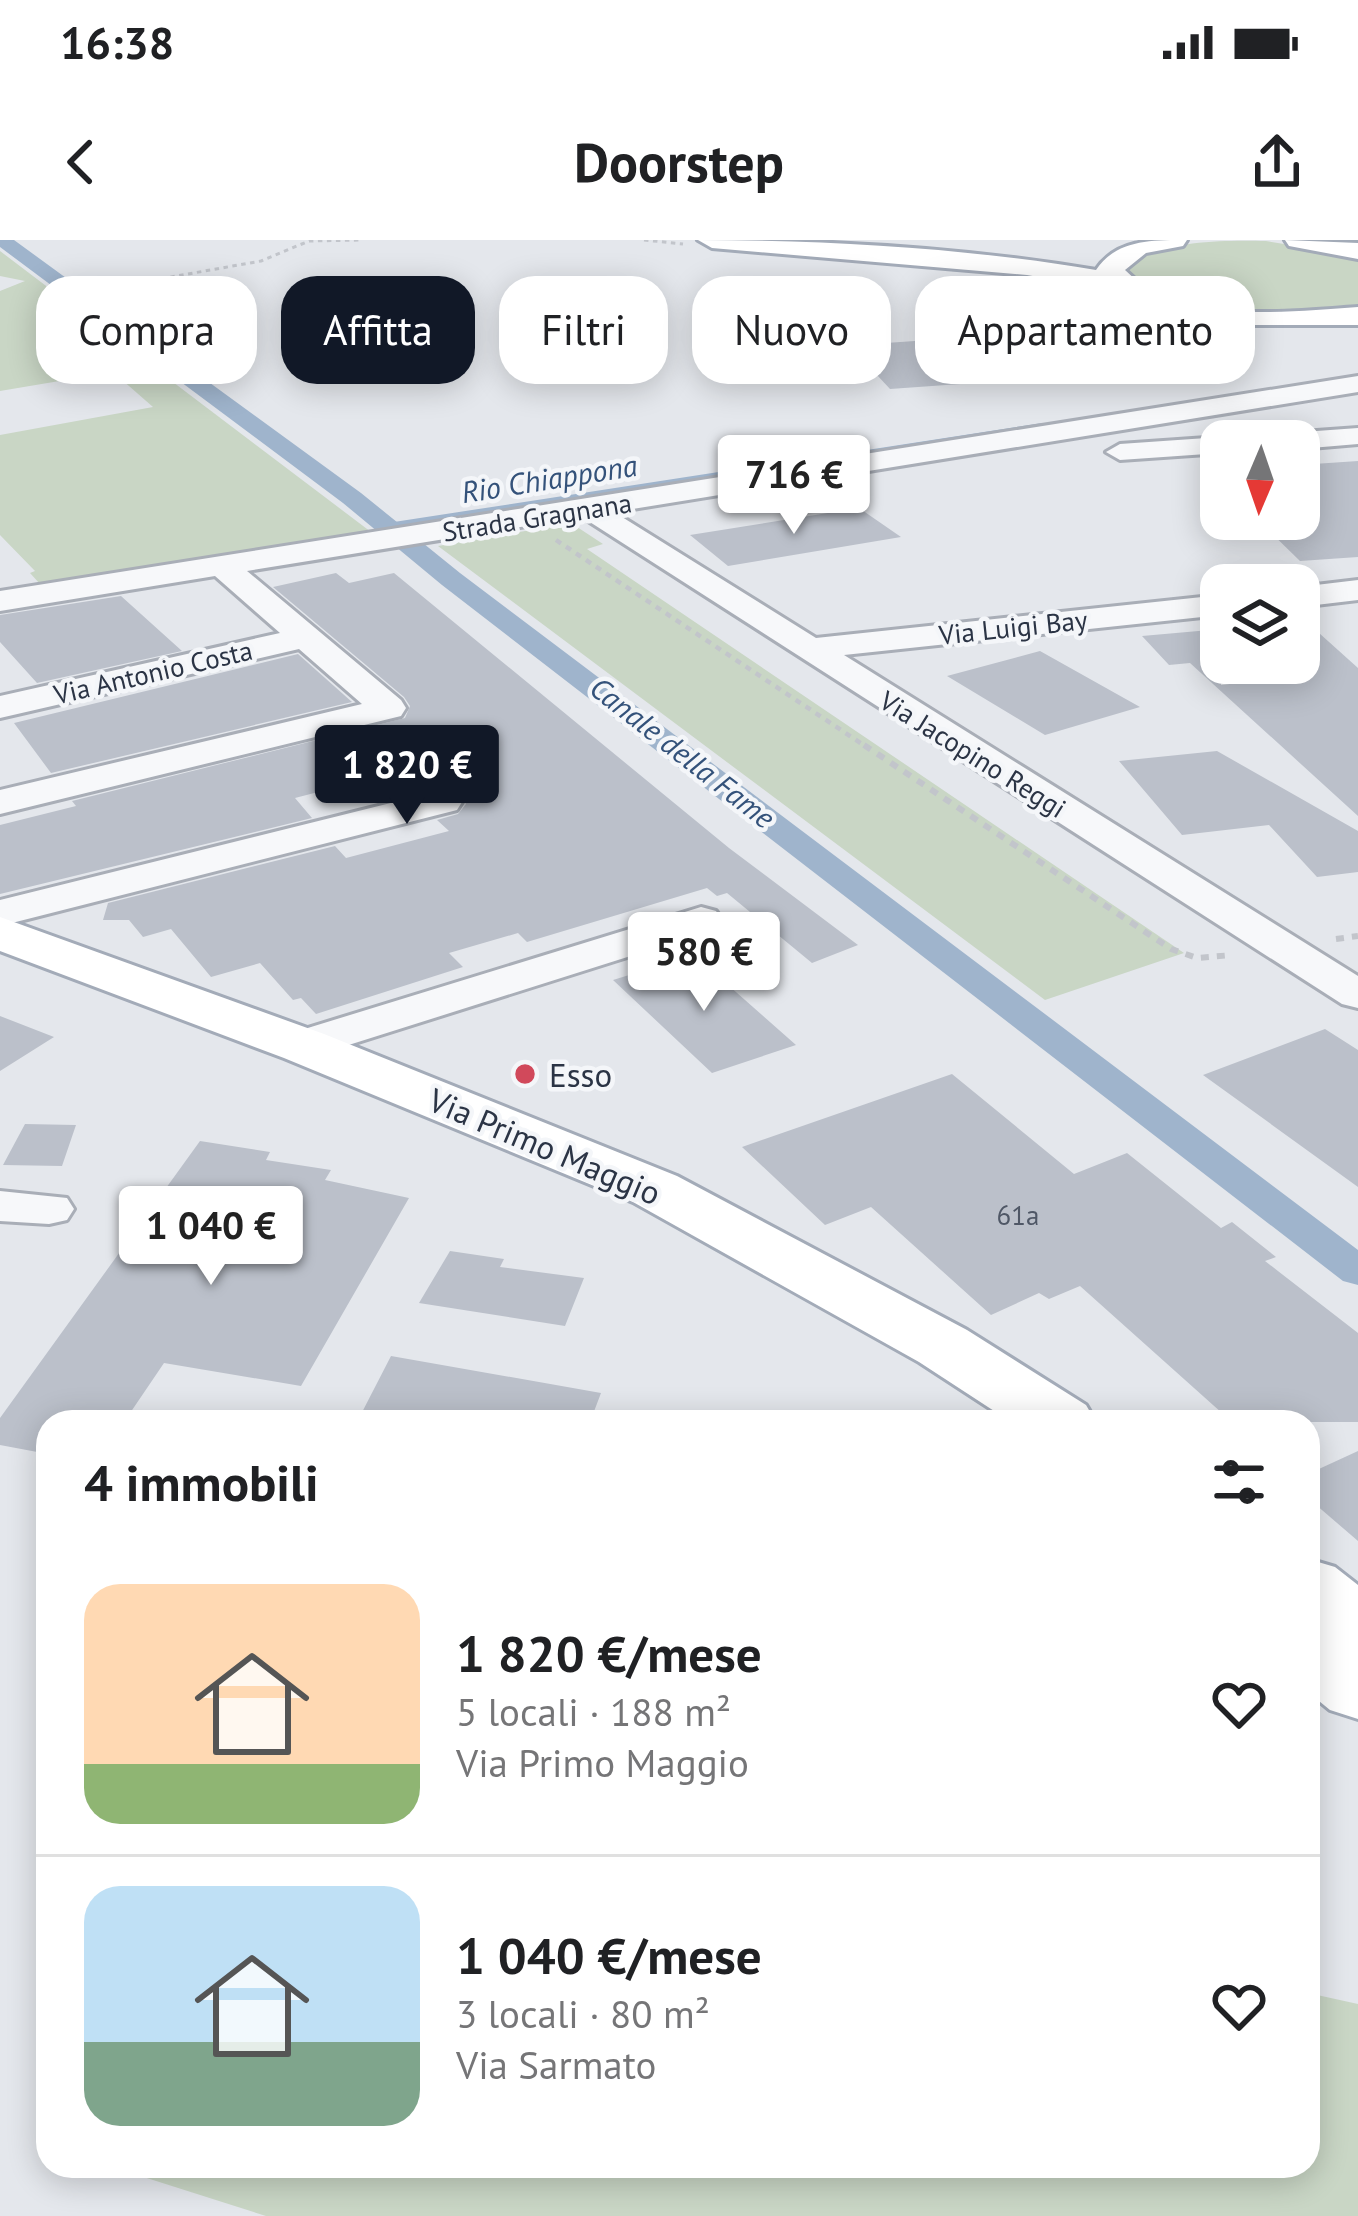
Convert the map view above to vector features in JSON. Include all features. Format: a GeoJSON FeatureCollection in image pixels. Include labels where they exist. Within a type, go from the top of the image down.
{"type":"FeatureCollection","features":[{"type":"Feature","properties":{"kind":"main road"},"geometry":{"type":"LineString","coordinates":[[712,240],[984,265],[1120,267],[1173,240]]}},
{"type":"Feature","properties":{"kind":"main road"},"geometry":{"type":"LineString","coordinates":[[1299,240],[1358,250]]}},
{"type":"Feature","properties":{"kind":"main road"},"geometry":{"type":"LineString","coordinates":[[1120,267],[1170,306],[1296,320],[1358,316]]}},
{"type":"Feature","properties":{"kind":"main road","name":"Via Primo Maggio"},"geometry":{"type":"LineString","coordinates":[[0,933],[301,1045],[655,1190],[943,1346],[1042,1410]]}},
{"type":"Feature","properties":{"kind":"main road","name":"Via Primo Maggio"},"geometry":{"type":"LineString","coordinates":[[0,962],[270,1065],[616,1214],[910,1375],[962,1410]]}},
{"type":"Feature","properties":{"kind":"main road"},"geometry":{"type":"LineString","coordinates":[[1320,1597],[1358,1627]]}},
{"type":"Feature","properties":{"kind":"main road"},"geometry":{"type":"LineString","coordinates":[[1320,1658],[1358,1688]]}},
{"type":"Feature","properties":{"kind":"street","name":"Strada Gragnana"},"geometry":{"type":"LineString","coordinates":[[0,601],[220,564],[1026,448],[1358,385]]}},
{"type":"Feature","properties":{"kind":"street"},"geometry":{"type":"LineString","coordinates":[[1320,439],[1358,436]]}},
{"type":"Feature","properties":{"kind":"street"},"geometry":{"type":"LineString","coordinates":[[674,515],[1026,448],[1200,446]]}},
{"type":"Feature","properties":{"kind":"street","name":"Via Jacopino Reggi"},"geometry":{"type":"LineString","coordinates":[[591,510],[806,649],[896,719],[1358,995]]}},
{"type":"Feature","properties":{"kind":"street"},"geometry":{"type":"LineString","coordinates":[[0,802],[388,708],[220,564]]}},
{"type":"Feature","properties":{"kind":"street"},"geometry":{"type":"LineString","coordinates":[[1328,594],[1358,615]]}},
{"type":"Feature","properties":{"kind":"street","name":"Via Luigi Bay"},"geometry":{"type":"LineString","coordinates":[[806,649],[1200,607]]}},
{"type":"Feature","properties":{"kind":"street","name":"Via Antonio Costa"},"geometry":{"type":"LineString","coordinates":[[0,706],[307,638]]}},
{"type":"Feature","properties":{"kind":"street"},"geometry":{"type":"LineString","coordinates":[[0,914],[443,802]]}},
{"type":"Feature","properties":{"kind":"street"},"geometry":{"type":"LineString","coordinates":[[301,1045],[701,920]]}},
{"type":"Feature","properties":{"kind":"path"},"geometry":{"type":"LineString","coordinates":[[179,276],[261,262],[309,241],[361,240]]}},
{"type":"Feature","properties":{"kind":"path"},"geometry":{"type":"LineString","coordinates":[[538,528],[1171,949],[1208,958],[1358,936]]}},
{"type":"Feature","properties":{"kind":"green space"},"geometry":{"type":"Polygon","coordinates":[[[1266,241],[1358,256],[1358,310],[1255,313],[1255,276],[1129,276],[1126,268],[1155,252],[1211,242],[1266,241]]]}},
{"type":"Feature","properties":{"kind":"green space"},"geometry":{"type":"Polygon","coordinates":[[[0,251],[36,278],[36,384],[42,384],[0,391],[0,291],[25,281],[0,276],[0,251]]]}},
{"type":"Feature","properties":{"kind":"green space"},"geometry":{"type":"Polygon","coordinates":[[[127,384],[176,384],[371,532],[40,584],[30,573],[35,571],[0,535],[0,435],[153,407],[127,384]]]}},
{"type":"Feature","properties":{"kind":"green space"},"geometry":{"type":"Polygon","coordinates":[[[571,523],[603,544],[587,549],[1184,953],[1045,1000],[438,546],[571,523]]]}},
{"type":"Feature","properties":{"kind":"green space"},"geometry":{"type":"Polygon","coordinates":[[[1320,1996],[1358,2004],[1358,2216],[266,2216],[147,2178],[1320,2178],[1320,1996]]]}},
{"type":"Feature","properties":{"kind":"building"},"geometry":{"type":"Polygon","coordinates":[[[915,341],[915,384],[960,384],[890,389],[885,384],[891,384],[891,343],[915,341]]]}},
{"type":"Feature","properties":{"kind":"building"},"geometry":{"type":"Polygon","coordinates":[[[1358,461],[1358,557],[1300,561],[1278,540],[1320,540],[1320,464],[1358,461]]]}},
{"type":"Feature","properties":{"kind":"building"},"geometry":{"type":"Polygon","coordinates":[[[859,508],[901,537],[728,566],[690,535],[859,508]]]}},
{"type":"Feature","properties":{"kind":"building"},"geometry":{"type":"Polygon","coordinates":[[[336,573],[349,583],[394,573],[729,848],[858,945],[812,963],[727,893],[717,896],[707,888],[527,942],[518,933],[449,953],[463,967],[316,1014],[301,998],[293,1000],[260,963],[211,977],[171,929],[143,937],[129,920],[103,920],[108,903],[335,846],[346,858],[449,831],[437,820],[458,814],[466,804],[458,790],[442,786],[409,794],[387,774],[295,798],[312,818],[0,894],[0,825],[76,806],[72,801],[405,718],[410,706],[404,697],[273,587],[336,573]]]}},
{"type":"Feature","properties":{"kind":"building"},"geometry":{"type":"Polygon","coordinates":[[[121,596],[182,651],[37,683],[0,642],[0,615],[121,596]]]}},
{"type":"Feature","properties":{"kind":"building"},"geometry":{"type":"Polygon","coordinates":[[[1200,631],[1200,672],[1190,663],[1169,665],[1142,636],[1200,631]]]}},
{"type":"Feature","properties":{"kind":"building"},"geometry":{"type":"Polygon","coordinates":[[[1320,634],[1358,668],[1358,816],[1213,684],[1320,684],[1320,634]]]}},
{"type":"Feature","properties":{"kind":"building"},"geometry":{"type":"Polygon","coordinates":[[[1040,651],[1140,707],[1045,735],[947,676],[1040,651]]]}},
{"type":"Feature","properties":{"kind":"building"},"geometry":{"type":"Polygon","coordinates":[[[298,654],[352,702],[51,773],[14,723],[298,654]]]}},
{"type":"Feature","properties":{"kind":"building"},"geometry":{"type":"Polygon","coordinates":[[[1217,751],[1358,831],[1358,872],[1317,877],[1269,825],[1182,835],[1119,761],[1217,751]]]}},
{"type":"Feature","properties":{"kind":"building"},"geometry":{"type":"Polygon","coordinates":[[[694,955],[796,1045],[712,1073],[613,980],[694,955]]]}},
{"type":"Feature","properties":{"kind":"building"},"geometry":{"type":"Polygon","coordinates":[[[0,1016],[54,1037],[0,1071],[0,1016]]]}},
{"type":"Feature","properties":{"kind":"building"},"geometry":{"type":"Polygon","coordinates":[[[1325,1029],[1358,1050],[1358,1187],[1203,1075],[1325,1029]]]}},
{"type":"Feature","properties":{"kind":"building"},"geometry":{"type":"Polygon","coordinates":[[[952,1074],[1074,1174],[1127,1153],[1221,1228],[1232,1222],[1276,1257],[1265,1261],[1358,1333],[1358,1422],[1320,1422],[1320,1410],[1219,1410],[1080,1286],[1049,1299],[1039,1293],[991,1315],[871,1207],[825,1225],[742,1147],[952,1074]]]}},
{"type":"Feature","properties":{"kind":"building"},"geometry":{"type":"Polygon","coordinates":[[[25,1124],[76,1125],[62,1166],[3,1165],[25,1124]]]}},
{"type":"Feature","properties":{"kind":"building"},"geometry":{"type":"Polygon","coordinates":[[[200,1141],[270,1152],[266,1160],[331,1170],[325,1180],[409,1198],[301,1386],[164,1363],[132,1410],[36,1410],[36,1452],[0,1445],[0,1418],[200,1141]]]}},
{"type":"Feature","properties":{"kind":"building"},"geometry":{"type":"Polygon","coordinates":[[[450,1251],[504,1259],[500,1267],[584,1278],[565,1326],[419,1303],[450,1251]]]}},
{"type":"Feature","properties":{"kind":"building"},"geometry":{"type":"Polygon","coordinates":[[[391,1356],[601,1393],[595,1410],[363,1410],[391,1356]]]}},
{"type":"Feature","properties":{"kind":"building"},"geometry":{"type":"Polygon","coordinates":[[[1358,1451],[1358,1541],[1320,1508],[1320,1468],[1358,1451]]]}},
{"type":"Feature","properties":{"kind":"waterway","name":"Canale della Fame"},"geometry":{"type":"LineString","coordinates":[[2,240],[352,498],[451,579],[1358,1271]]}},
{"type":"Feature","properties":{"kind":"waterway","name":"Rio Chiappona"},"geometry":{"type":"LineString","coordinates":[[809,462],[1043,426]]}},
{"type":"Feature","properties":{"kind":"waterway","name":"Rio Chiappona"},"geometry":{"type":"LineString","coordinates":[[388,527],[829,459]]}},
{"type":"Feature","properties":{"kind":"place","name":"Esso"},"geometry":{"type":"Point","coordinates":[525,1074]}}]}
